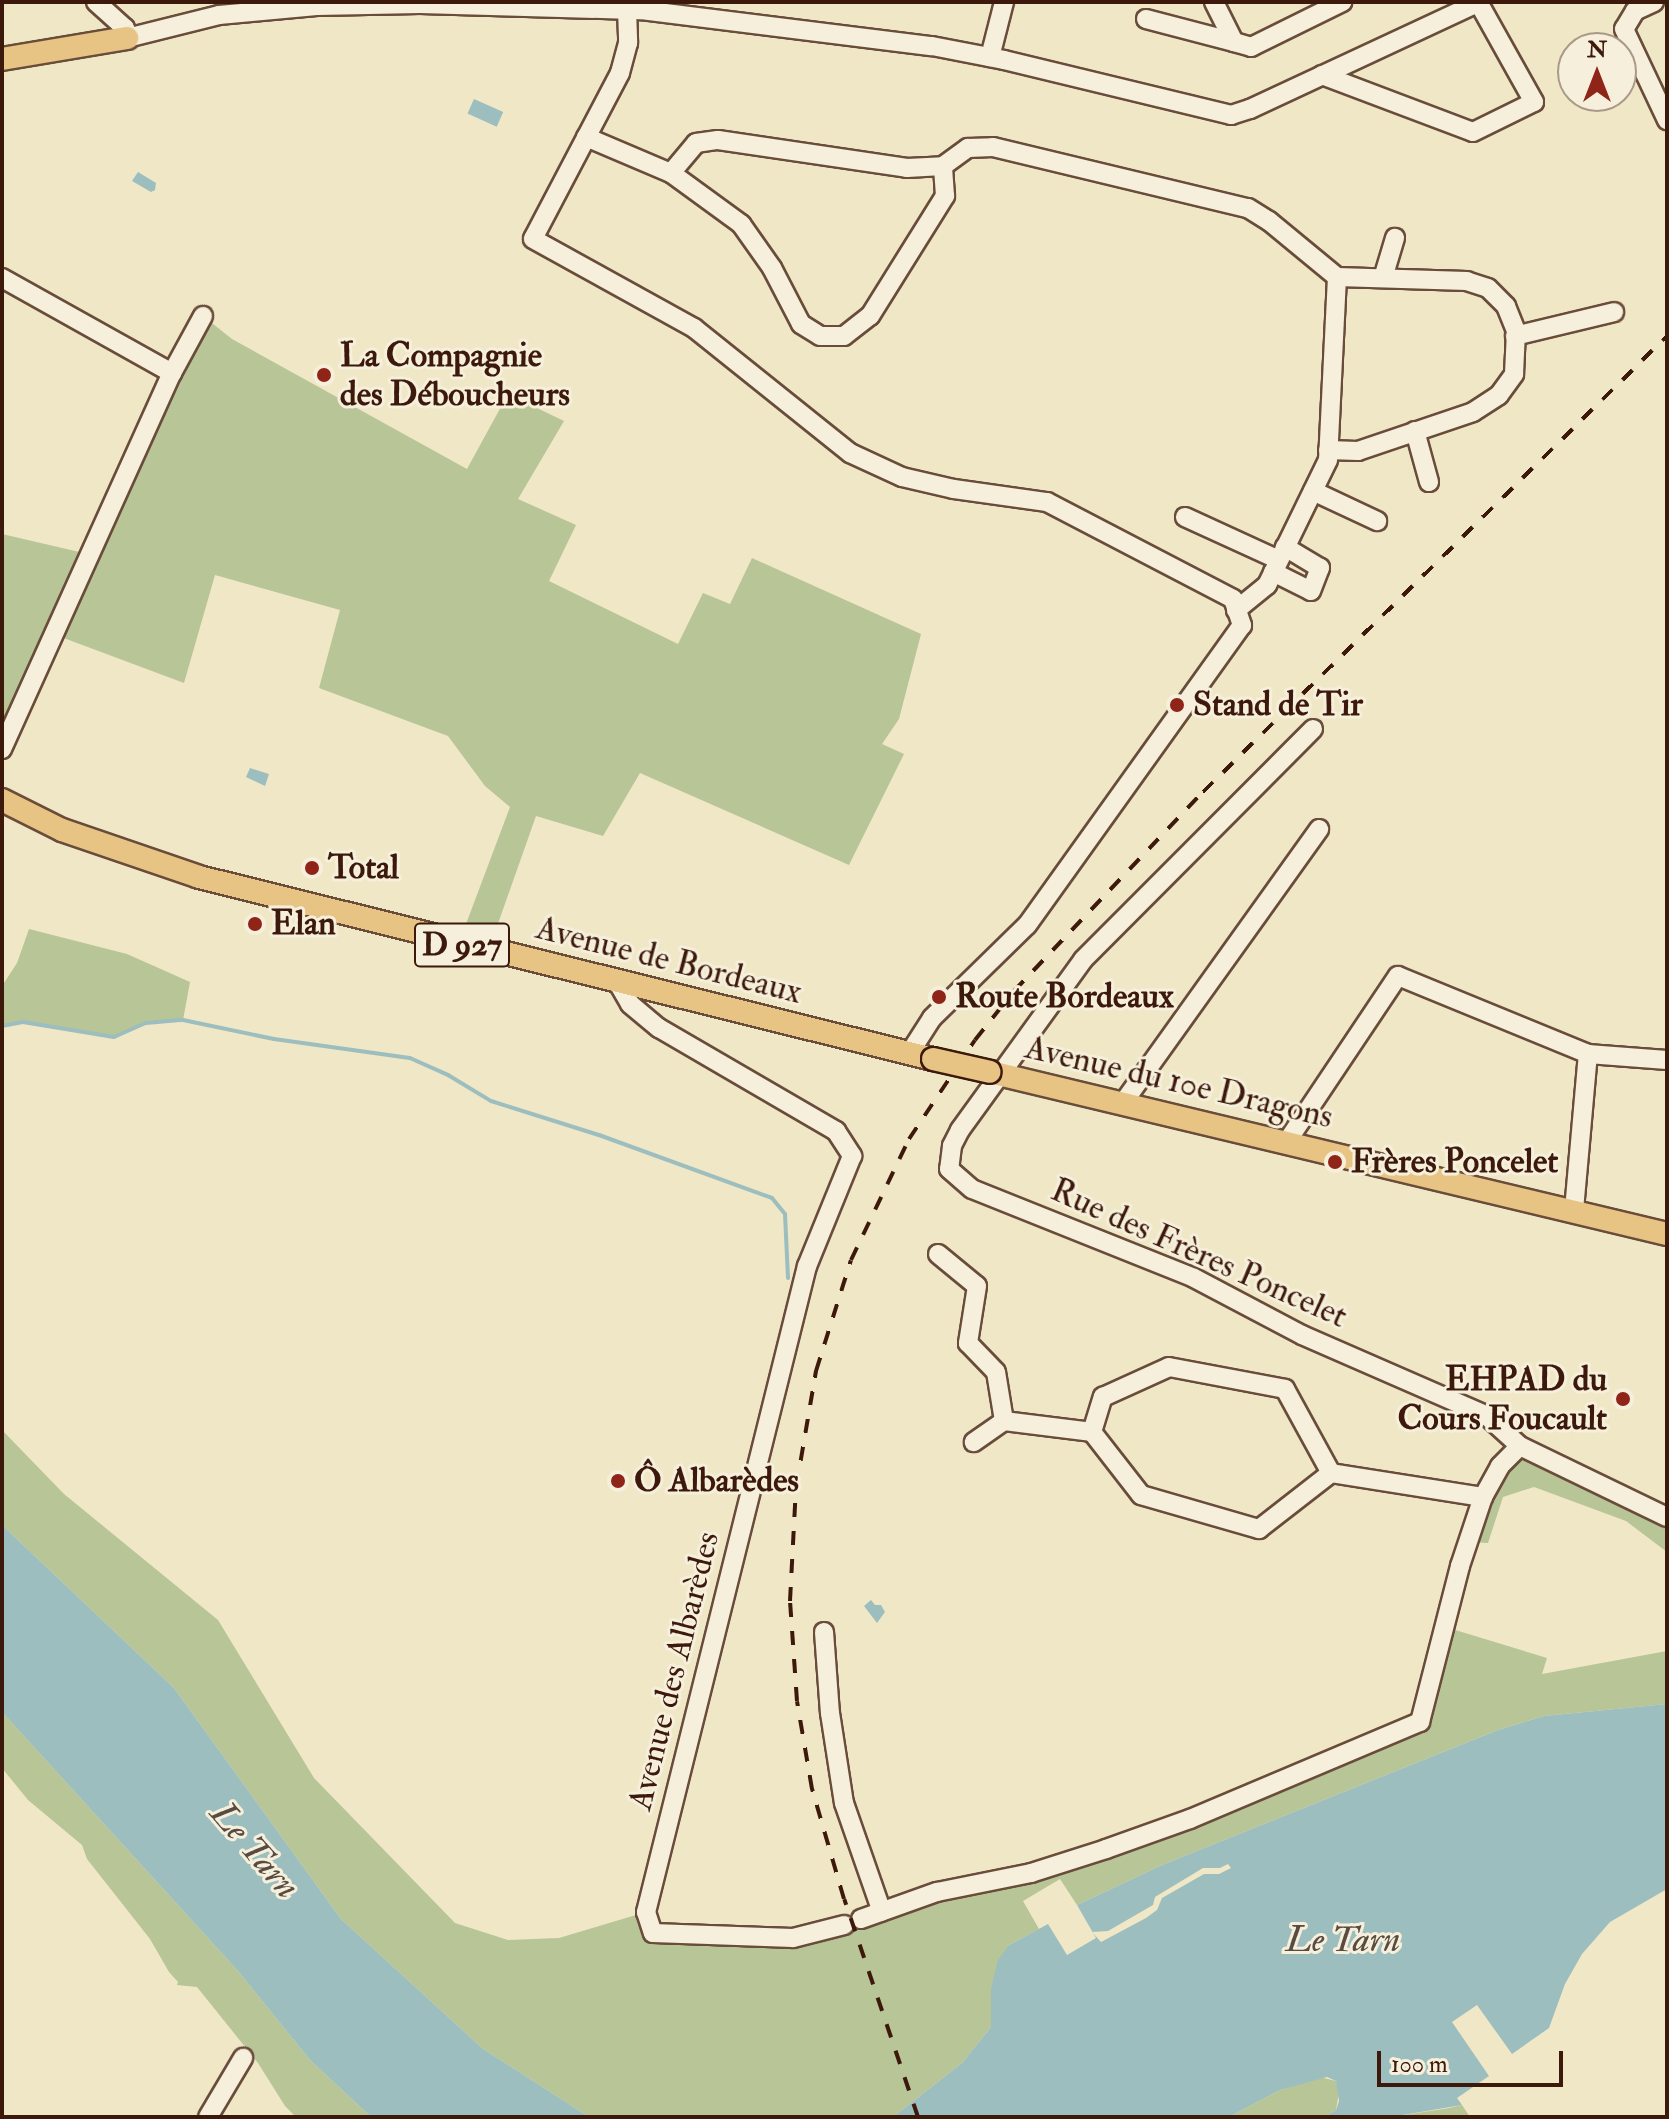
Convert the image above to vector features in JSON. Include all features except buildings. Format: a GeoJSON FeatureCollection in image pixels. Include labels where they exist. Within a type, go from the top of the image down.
{"type":"FeatureCollection","features":[{"type":"Feature","properties":{"kind":"main road"},"geometry":{"type":"LineString","coordinates":[[2,59],[127,38]]}},
{"type":"Feature","properties":{"kind":"main road","name":"Avenue de Bordeaux"},"geometry":{"type":"LineString","coordinates":[[2,800],[62,830],[199,877],[909,1054]]}},
{"type":"Feature","properties":{"kind":"main road","name":"Avenue du 10e Dragons"},"geometry":{"type":"LineString","coordinates":[[909,1054],[1667,1234]]}},
{"type":"Feature","properties":{"kind":"street"},"geometry":{"type":"LineString","coordinates":[[96,2],[125,28],[127,38],[219,15],[317,6],[420,4],[672,8],[990,57],[1231,115],[1468,4],[1534,102],[1473,132],[1322,75]]}},
{"type":"Feature","properties":{"kind":"street"},"geometry":{"type":"LineString","coordinates":[[990,57],[1004,2]]}},
{"type":"Feature","properties":{"kind":"street"},"geometry":{"type":"LineString","coordinates":[[1214,2],[1234,42]]}},
{"type":"Feature","properties":{"kind":"street"},"geometry":{"type":"LineString","coordinates":[[1146,19],[1251,47],[1342,2]]}},
{"type":"Feature","properties":{"kind":"street"},"geometry":{"type":"LineString","coordinates":[[1654,2],[1635,11],[1624,29],[1667,120]]}},
{"type":"Feature","properties":{"kind":"street"},"geometry":{"type":"LineString","coordinates":[[618,6],[627,54],[533,239],[694,328],[850,453],[902,477],[1047,502],[1233,599],[1242,625],[1041,906],[1005,949],[932,1018],[909,1054]]}},
{"type":"Feature","properties":{"kind":"street"},"geometry":{"type":"LineString","coordinates":[[586,137],[671,173],[741,224],[772,268],[801,324],[820,336],[844,336],[870,316],[945,196],[943,166]]}},
{"type":"Feature","properties":{"kind":"street"},"geometry":{"type":"LineString","coordinates":[[671,173],[696,143],[718,140],[814,150],[907,168],[943,166],[968,148],[993,147],[1248,208],[1269,221],[1337,277],[1467,281],[1488,288],[1506,306],[1515,336],[1514,374],[1499,395],[1473,412],[1358,451],[1328,450]]}},
{"type":"Feature","properties":{"kind":"street"},"geometry":{"type":"LineString","coordinates":[[1383,278],[1395,238]]}},
{"type":"Feature","properties":{"kind":"street"},"geometry":{"type":"LineString","coordinates":[[1236,610],[1267,585],[1328,460],[1337,277]]}},
{"type":"Feature","properties":{"kind":"street"},"geometry":{"type":"LineString","coordinates":[[2,278],[172,373]]}},
{"type":"Feature","properties":{"kind":"street"},"geometry":{"type":"LineString","coordinates":[[1515,336],[1614,312]]}},
{"type":"Feature","properties":{"kind":"street"},"geometry":{"type":"LineString","coordinates":[[2,749],[172,373],[203,316]]}},
{"type":"Feature","properties":{"kind":"street"},"geometry":{"type":"LineString","coordinates":[[1415,431],[1429,482]]}},
{"type":"Feature","properties":{"kind":"street"},"geometry":{"type":"LineString","coordinates":[[1313,491],[1377,521]]}},
{"type":"Feature","properties":{"kind":"street"},"geometry":{"type":"LineString","coordinates":[[1185,517],[1279,560]]}},
{"type":"Feature","properties":{"kind":"street"},"geometry":{"type":"LineString","coordinates":[[996,1074],[1083,960],[1313,729]]}},
{"type":"Feature","properties":{"kind":"street"},"geometry":{"type":"LineString","coordinates":[[1123,1103],[1319,829]]}},
{"type":"Feature","properties":{"kind":"street"},"geometry":{"type":"LineString","coordinates":[[1286,1143],[1398,976],[1588,1054],[1667,1060]]}},
{"type":"Feature","properties":{"kind":"street","name":"Avenue des Albarèdes"},"geometry":{"type":"LineString","coordinates":[[618,983],[630,1004],[659,1028],[836,1131],[852,1156],[807,1266],[646,1912],[653,1933],[793,1938],[853,1922],[937,1892],[1031,1873],[1106,1849],[1190,1819],[1420,1722],[1460,1566],[1483,1497],[1500,1466],[1520,1446]]}},
{"type":"Feature","properties":{"kind":"street"},"geometry":{"type":"LineString","coordinates":[[1574,1210],[1588,1054]]}},
{"type":"Feature","properties":{"kind":"street","name":"Rue des Frères Poncelet"},"geometry":{"type":"LineString","coordinates":[[996,1074],[952,1146],[949,1169],[972,1189],[1194,1278],[1302,1335],[1487,1416],[1520,1446]]}},
{"type":"Feature","properties":{"kind":"street"},"geometry":{"type":"LineString","coordinates":[[938,1254],[977,1286],[968,1343],[996,1372],[1004,1421]]}},
{"type":"Feature","properties":{"kind":"street"},"geometry":{"type":"LineString","coordinates":[[1092,1432],[1103,1397],[1169,1367],[1285,1389],[1331,1473]]}},
{"type":"Feature","properties":{"kind":"street"},"geometry":{"type":"LineString","coordinates":[[974,1442],[1004,1421],[1092,1432],[1141,1495],[1259,1529],[1331,1473],[1483,1497]]}},
{"type":"Feature","properties":{"kind":"street"},"geometry":{"type":"LineString","coordinates":[[1520,1446],[1667,1517]]}},
{"type":"Feature","properties":{"kind":"street"},"geometry":{"type":"LineString","coordinates":[[824,1632],[830,1713],[844,1803],[882,1912]]}},
{"type":"Feature","properties":{"kind":"street"},"geometry":{"type":"LineString","coordinates":[[208,2117],[243,2058]]}},
{"type":"Feature","properties":{"kind":"green space"},"geometry":{"type":"Polygon","coordinates":[[[203,316],[232,339],[467,469],[508,394],[564,421],[518,499],[576,525],[549,581],[678,644],[703,593],[730,604],[752,558],[921,634],[899,719],[882,744],[904,754],[849,865],[640,773],[603,836],[536,816],[495,932],[466,924],[510,807],[485,786],[448,736],[319,688],[340,610],[215,575],[184,683],[53,634],[2,749],[2,534],[88,554],[203,316]]]}},
{"type":"Feature","properties":{"kind":"green space"},"geometry":{"type":"Polygon","coordinates":[[[29,929],[127,954],[190,982],[183,1020],[146,1023],[114,1037],[23,1022],[2,1026],[2,986],[17,963],[29,929]]]}},
{"type":"Feature","properties":{"kind":"green space"},"geometry":{"type":"Polygon","coordinates":[[[2,1430],[64,1494],[218,1620],[314,1778],[455,1923],[508,1940],[559,1938],[646,1912],[653,1933],[833,1929],[937,1892],[1031,1873],[1413,1726],[1452,1629],[1547,1658],[1542,1674],[1667,1651],[1667,1704],[1544,1716],[1498,1730],[1162,1865],[1077,1905],[1060,1879],[1023,1901],[1039,1929],[1009,1945],[991,1988],[991,2027],[962,2063],[893,2117],[589,2117],[482,2048],[341,1919],[174,1688],[2,1525],[2,1430]]]}},
{"type":"Feature","properties":{"kind":"green space"},"geometry":{"type":"Polygon","coordinates":[[[1520,1446],[1667,1517],[1667,1552],[1626,1521],[1534,1487],[1503,1497],[1488,1543],[1470,1542],[1473,1529],[1520,1446]]]}},
{"type":"Feature","properties":{"kind":"green space"},"geometry":{"type":"Polygon","coordinates":[[[2,1712],[238,1971],[310,2060],[371,2117],[296,2117],[285,2106],[258,2063],[197,1987],[177,1985],[150,1939],[87,1859],[82,1845],[28,1800],[2,1768],[2,1712]]]}},
{"type":"Feature","properties":{"kind":"green space"},"geometry":{"type":"Polygon","coordinates":[[[1320,2077],[1336,2081],[1339,2092],[1336,2110],[1324,2117],[1229,2117],[1280,2090],[1320,2077]]]}},
{"type":"Feature","properties":{"kind":"green space"},"geometry":{"type":"Polygon","coordinates":[[[1462,2105],[1470,2117],[1391,2117],[1449,2108],[1462,2105]]]}},
{"type":"Feature","properties":{"kind":"water"},"geometry":{"type":"Polygon","coordinates":[[[474,99],[503,112],[497,127],[467,114],[474,99]]]}},
{"type":"Feature","properties":{"kind":"water"},"geometry":{"type":"Polygon","coordinates":[[[138,172],[156,183],[155,190],[151,192],[132,181],[138,172]]]}},
{"type":"Feature","properties":{"kind":"water"},"geometry":{"type":"Polygon","coordinates":[[[250,768],[269,774],[265,786],[246,777],[250,768]]]}},
{"type":"Feature","properties":{"kind":"water","name":"Le Tarn"},"geometry":{"type":"Polygon","coordinates":[[[2,1525],[174,1688],[341,1919],[482,2048],[589,2117],[371,2117],[310,2060],[238,1971],[2,1712],[2,1525]]]}},
{"type":"Feature","properties":{"kind":"water"},"geometry":{"type":"Polygon","coordinates":[[[871,1600],[875,1605],[881,1605],[885,1612],[877,1623],[864,1606],[871,1600]]]}},
{"type":"Feature","properties":{"kind":"water","name":"Le Tarn"},"geometry":{"type":"Polygon","coordinates":[[[1667,1704],[1667,1889],[1610,1922],[1582,1954],[1565,1984],[1549,2028],[1512,2054],[1477,2005],[1452,2022],[1489,2076],[1457,2098],[1462,2105],[1391,2117],[1324,2117],[1336,2110],[1339,2101],[1336,2081],[1327,2077],[1280,2090],[1229,2117],[893,2117],[962,2063],[991,2027],[991,1988],[998,1960],[1009,1945],[1048,1924],[1067,1955],[1096,1938],[1077,1905],[1162,1865],[1498,1730],[1544,1716],[1667,1704]]]}},
{"type":"Feature","properties":{"kind":"pier"},"geometry":{"type":"Polygon","coordinates":[[[1228,1864],[1231,1868],[1219,1874],[1204,1874],[1162,1898],[1157,1910],[1146,1918],[1101,1942],[1092,1932],[1108,1931],[1153,1905],[1155,1897],[1203,1868],[1220,1868],[1228,1864]]]}},
{"type":"Feature","properties":{"kind":"waterway"},"geometry":{"type":"LineString","coordinates":[[2,1026],[23,1022],[114,1037],[146,1023],[183,1020],[274,1039],[410,1058],[448,1075],[491,1101],[599,1135],[772,1198],[785,1214],[788,1278]]}},
{"type":"Feature","properties":{"kind":"railway"},"geometry":{"type":"LineString","coordinates":[[918,2117],[844,1899],[812,1789],[797,1701],[790,1601],[796,1488],[816,1371],[851,1260],[909,1139],[975,1040],[1014,991],[1203,792],[1667,336]]}},
{"type":"Feature","properties":{"kind":"place","name":"La Compagnie des Déboucheurs"},"geometry":{"type":"Point","coordinates":[324,375]}},
{"type":"Feature","properties":{"kind":"place","name":"Stand de Tir"},"geometry":{"type":"Point","coordinates":[1177,705]}},
{"type":"Feature","properties":{"kind":"place","name":"Total"},"geometry":{"type":"Point","coordinates":[312,868]}},
{"type":"Feature","properties":{"kind":"place","name":"Elan"},"geometry":{"type":"Point","coordinates":[255,924]}},
{"type":"Feature","properties":{"kind":"place","name":"Route Bordeaux"},"geometry":{"type":"Point","coordinates":[939,997]}},
{"type":"Feature","properties":{"kind":"place","name":"Frères Poncelet"},"geometry":{"type":"Point","coordinates":[1335,1162]}},
{"type":"Feature","properties":{"kind":"place","name":"EHPAD du Cours Foucault"},"geometry":{"type":"Point","coordinates":[1623,1399]}},
{"type":"Feature","properties":{"kind":"place","name":"Ô Albarèdes"},"geometry":{"type":"Point","coordinates":[618,1481]}}]}
